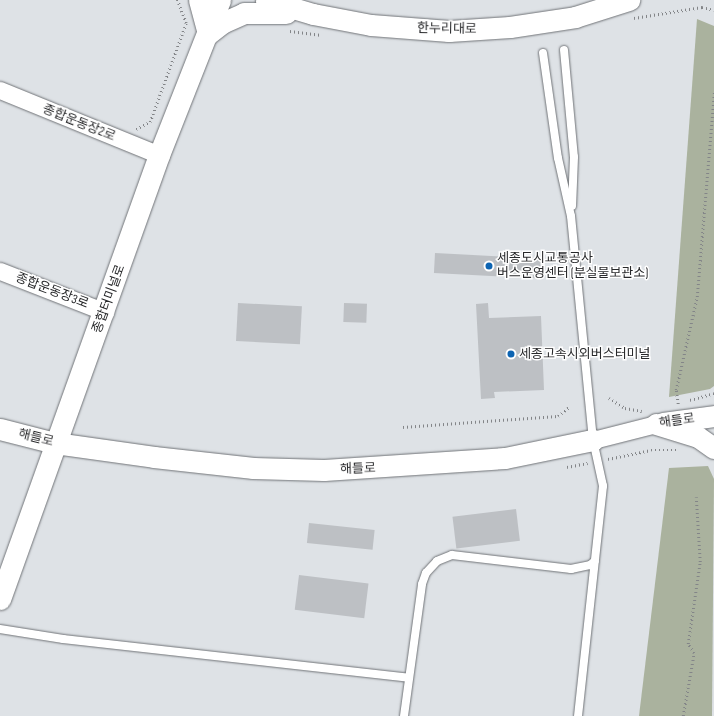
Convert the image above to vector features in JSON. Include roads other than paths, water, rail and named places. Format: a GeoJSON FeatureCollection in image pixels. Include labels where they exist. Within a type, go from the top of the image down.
{"type":"FeatureCollection","features":[{"type":"Feature","properties":{"kind":"street"},"geometry":{"type":"LineString","coordinates":[[199,0],[208,34],[222,23],[244,13],[263,11],[314,14]]}},
{"type":"Feature","properties":{"kind":"street","name":"종합터미널로"},"geometry":{"type":"LineString","coordinates":[[1,594],[55,443],[105,312],[159,155],[208,34],[220,0]]}},
{"type":"Feature","properties":{"kind":"street","name":"한누리대로"},"geometry":{"type":"LineString","coordinates":[[266,0],[314,14],[371,25],[450,31],[510,27],[574,18],[629,0]]}},
{"type":"Feature","properties":{"kind":"street","name":"종합운동장2로"},"geometry":{"type":"LineString","coordinates":[[0,90],[159,155]]}},
{"type":"Feature","properties":{"kind":"street","name":"종합운동장3로"},"geometry":{"type":"LineString","coordinates":[[0,271],[105,312]]}},
{"type":"Feature","properties":{"kind":"street","name":"해들로"},"geometry":{"type":"LineString","coordinates":[[0,429],[55,443],[253,468],[324,470],[505,458],[593,440],[652,417],[711,414]]}},
{"type":"Feature","properties":{"kind":"street"},"geometry":{"type":"LineString","coordinates":[[652,417],[698,437],[714,448]]}},
{"type":"Feature","properties":{"kind":"lane"},"geometry":{"type":"LineString","coordinates":[[564,50],[574,157],[571,216]]}},
{"type":"Feature","properties":{"kind":"lane"},"geometry":{"type":"LineString","coordinates":[[543,53],[558,158],[571,216],[593,440],[603,486],[578,716]]}},
{"type":"Feature","properties":{"kind":"lane"},"geometry":{"type":"LineString","coordinates":[[404,716],[422,584],[426,572],[437,561],[452,555],[571,569],[590,565],[595,561]]}},
{"type":"Feature","properties":{"kind":"lane"},"geometry":{"type":"LineString","coordinates":[[0,629],[63,639],[409,678]]}},
{"type":"Feature","properties":{"kind":"place","name":"세종도시교통공사 버스운영센터 (분실물보관소)"},"geometry":{"type":"Point","coordinates":[489,266]}},
{"type":"Feature","properties":{"kind":"place","name":"세종고속시외버스터미널"},"geometry":{"type":"Point","coordinates":[511,354]}}]}
